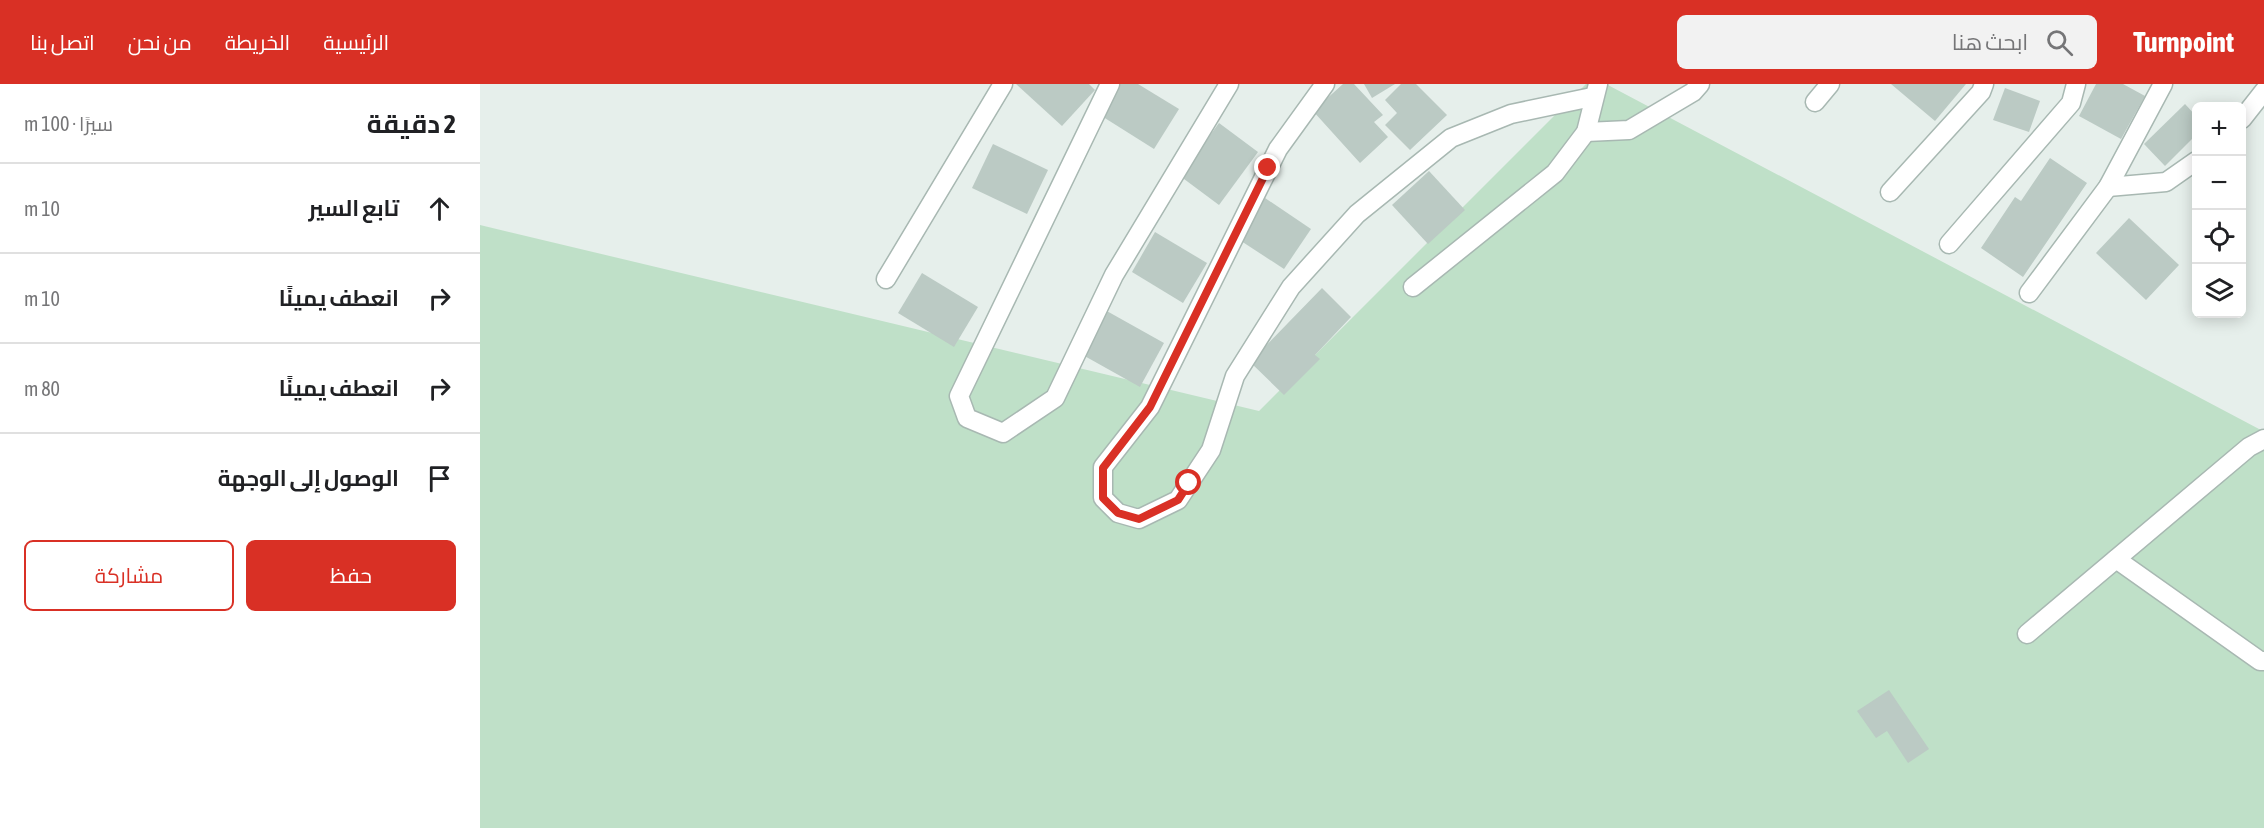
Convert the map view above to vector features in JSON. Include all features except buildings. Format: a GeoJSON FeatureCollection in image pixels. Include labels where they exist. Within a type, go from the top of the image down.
{"type":"FeatureCollection","features":[{"type":"Feature","properties":{"kind":"street"},"geometry":{"type":"LineString","coordinates":[[886,279],[1003,84]]}},
{"type":"Feature","properties":{"kind":"street"},"geometry":{"type":"LineString","coordinates":[[1110,84],[959,396],[967,417],[1003,433],[1055,398],[1114,275],[1229,84]]}},
{"type":"Feature","properties":{"kind":"street"},"geometry":{"type":"LineString","coordinates":[[1325,84],[1278,149],[1150,407],[1103,468],[1103,498],[1118,513],[1139,519],[1178,500],[1211,450],[1235,376],[1241,366],[1291,287],[1358,214],[1451,138],[1511,114],[1595,91]]}},
{"type":"Feature","properties":{"kind":"street"},"geometry":{"type":"LineString","coordinates":[[1577,84],[1595,91]]}},
{"type":"Feature","properties":{"kind":"street"},"geometry":{"type":"LineString","coordinates":[[1587,132],[1629,130],[1693,92],[1700,84]]}},
{"type":"Feature","properties":{"kind":"street"},"geometry":{"type":"LineString","coordinates":[[1815,102],[1830,84]]}},
{"type":"Feature","properties":{"kind":"street"},"geometry":{"type":"LineString","coordinates":[[1890,192],[1981,92],[1984,84]]}},
{"type":"Feature","properties":{"kind":"street"},"geometry":{"type":"LineString","coordinates":[[1950,244],[2071,103],[2076,84]]}},
{"type":"Feature","properties":{"kind":"street"},"geometry":{"type":"LineString","coordinates":[[2029,293],[2108,187],[2163,84]]}},
{"type":"Feature","properties":{"kind":"street"},"geometry":{"type":"LineString","coordinates":[[1413,288],[1555,172],[1587,132],[1595,91]]}},
{"type":"Feature","properties":{"kind":"street"},"geometry":{"type":"LineString","coordinates":[[2246,113],[2264,91]]}},
{"type":"Feature","properties":{"kind":"street"},"geometry":{"type":"LineString","coordinates":[[2108,187],[2166,182],[2192,164]]}},
{"type":"Feature","properties":{"kind":"street"},"geometry":{"type":"LineString","coordinates":[[2027,634],[2249,447],[2264,439]]}},
{"type":"Feature","properties":{"kind":"street"},"geometry":{"type":"LineString","coordinates":[[2116,559],[2260,661],[2264,661]]}},
{"type":"Feature","properties":{"kind":"green space"},"geometry":{"type":"Polygon","coordinates":[[[1586,84],[1606,84],[2259,429],[2264,429],[2264,828],[480,828],[480,225],[1259,411],[1586,84]]]}},
{"type":"Feature","properties":{"kind":"route"},"geometry":{"type":"LineString","coordinates":[[1189,483],[1178,500],[1139,519],[1118,513],[1103,498],[1103,468],[1150,407],[1268,168]]}}]}
